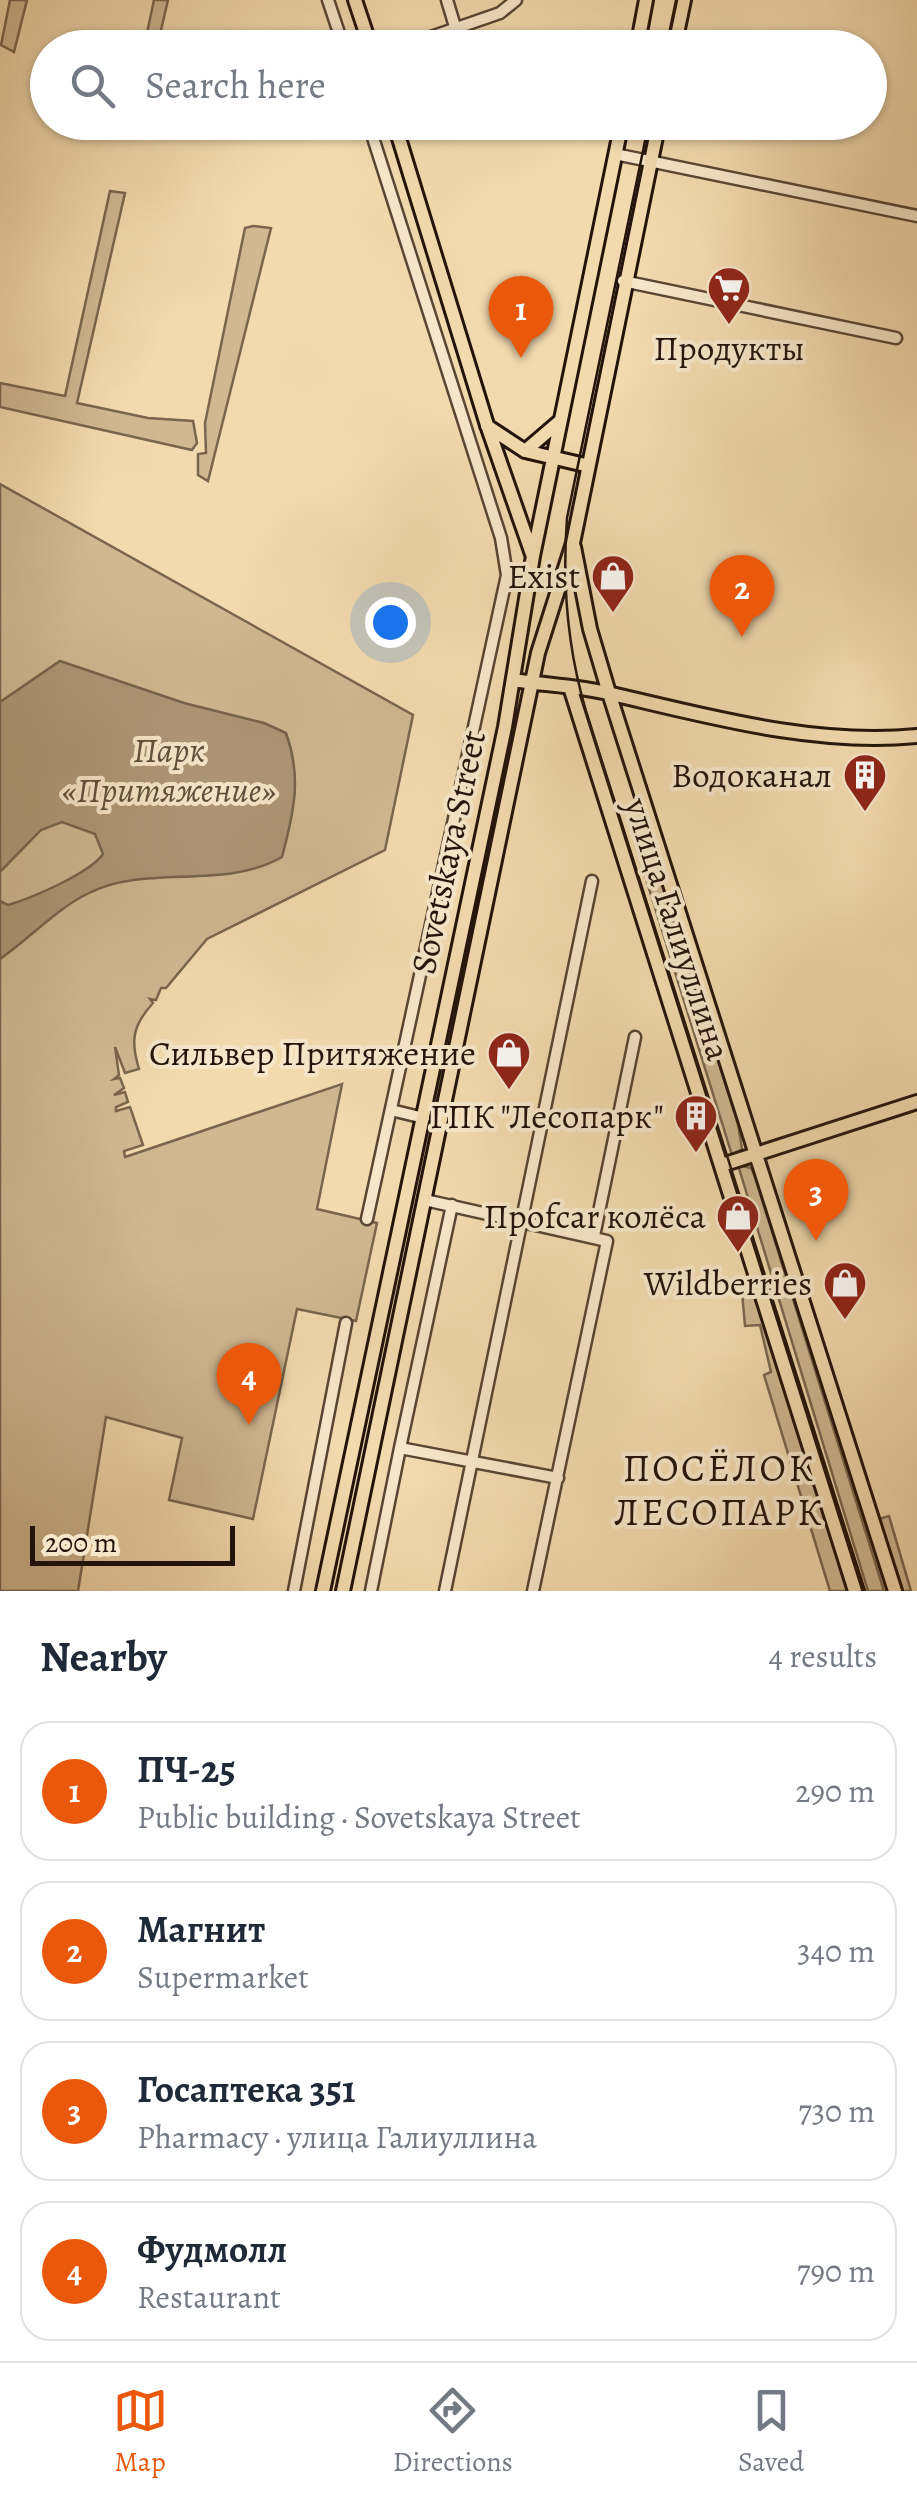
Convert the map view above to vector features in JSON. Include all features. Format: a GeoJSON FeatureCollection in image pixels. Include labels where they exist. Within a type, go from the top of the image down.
{"type":"FeatureCollection","features":[{"type":"Feature","properties":{"kind":"main road"},"geometry":{"type":"LineString","coordinates":[[355,0],[365,30]]}},
{"type":"Feature","properties":{"kind":"main road"},"geometry":{"type":"LineString","coordinates":[[640,30],[646,0]]}},
{"type":"Feature","properties":{"kind":"main road"},"geometry":{"type":"LineString","coordinates":[[678,30],[684,0]]}},
{"type":"Feature","properties":{"kind":"main road"},"geometry":{"type":"LineString","coordinates":[[400,140],[487,425],[533,556]]}},
{"type":"Feature","properties":{"kind":"main road","name":"Sovetskaya Street"},"geometry":{"type":"LineString","coordinates":[[324,1586],[424,1118],[619,140]]}},
{"type":"Feature","properties":{"kind":"main road","name":"Sovetskaya Street"},"geometry":{"type":"LineString","coordinates":[[343,1588],[444,1122],[533,683],[573,542],[655,140]]}},
{"type":"Feature","properties":{"kind":"main road"},"geometry":{"type":"LineString","coordinates":[[525,450],[562,419]]}},
{"type":"Feature","properties":{"kind":"main road"},"geometry":{"type":"LineString","coordinates":[[487,425],[525,450],[586,466]]}},
{"type":"Feature","properties":{"kind":"main road","name":"Sovetskaya Street"},"geometry":{"type":"LineString","coordinates":[[573,542],[590,629],[609,693]]}},
{"type":"Feature","properties":{"kind":"main road"},"geometry":{"type":"LineString","coordinates":[[512,680],[609,693],[786,731],[849,738],[917,736]]}},
{"type":"Feature","properties":{"kind":"main road","name":"улица Галиуллина"},"geometry":{"type":"LineString","coordinates":[[570,687],[855,1591]]}},
{"type":"Feature","properties":{"kind":"main road","name":"улица Галиуллина"},"geometry":{"type":"LineString","coordinates":[[609,693],[895,1591]]}},
{"type":"Feature","properties":{"kind":"main road"},"geometry":{"type":"LineString","coordinates":[[722,1165],[917,1102]]}},
{"type":"Feature","properties":{"kind":"main road"},"geometry":{"type":"LineString","coordinates":[[424,1118],[444,1122]]}},
{"type":"Feature","properties":{"kind":"main road"},"geometry":{"type":"LineString","coordinates":[[324,1586],[343,1588]]}},
{"type":"Feature","properties":{"kind":"street"},"geometry":{"type":"LineString","coordinates":[[328,0],[338,30]]}},
{"type":"Feature","properties":{"kind":"street"},"geometry":{"type":"LineString","coordinates":[[447,0],[456,30],[500,13],[516,0]]}},
{"type":"Feature","properties":{"kind":"street"},"geometry":{"type":"LineString","coordinates":[[367,1219],[507,576],[501,538],[374,140]]}},
{"type":"Feature","properties":{"kind":"street"},"geometry":{"type":"LineString","coordinates":[[616,154],[917,216]]}},
{"type":"Feature","properties":{"kind":"street"},"geometry":{"type":"LineString","coordinates":[[421,289],[443,281]]}},
{"type":"Feature","properties":{"kind":"street"},"geometry":{"type":"LineString","coordinates":[[623,281],[896,338]]}},
{"type":"Feature","properties":{"kind":"street"},"geometry":{"type":"LineString","coordinates":[[445,1591],[592,881]]}},
{"type":"Feature","properties":{"kind":"street"},"geometry":{"type":"LineString","coordinates":[[594,1236],[635,1037]]}},
{"type":"Feature","properties":{"kind":"street"},"geometry":{"type":"LineString","coordinates":[[391,1110],[424,1118]]}},
{"type":"Feature","properties":{"kind":"street"},"geometry":{"type":"LineString","coordinates":[[426,1200],[607,1241],[534,1591]]}},
{"type":"Feature","properties":{"kind":"street"},"geometry":{"type":"LineString","coordinates":[[372,1591],[452,1205]]}},
{"type":"Feature","properties":{"kind":"street"},"geometry":{"type":"LineString","coordinates":[[294,1591],[346,1323]]}},
{"type":"Feature","properties":{"kind":"street"},"geometry":{"type":"LineString","coordinates":[[400,1448],[558,1478]]}},
{"type":"Feature","properties":{"kind":"green space"},"geometry":{"type":"Polygon","coordinates":[[[10,0],[27,0],[14,52],[1,45],[10,0]]]}},
{"type":"Feature","properties":{"kind":"green space"},"geometry":{"type":"Polygon","coordinates":[[[154,0],[168,0],[161,30],[148,30],[154,0]]]}},
{"type":"Feature","properties":{"kind":"green space"},"geometry":{"type":"Polygon","coordinates":[[[110,191],[125,193],[77,403],[148,418],[193,421],[197,443],[192,450],[0,407],[0,383],[65,396],[110,191]]]}},
{"type":"Feature","properties":{"kind":"green space"},"geometry":{"type":"Polygon","coordinates":[[[245,228],[271,228],[208,481],[198,475],[198,454],[206,453],[205,423],[245,228]]]}},
{"type":"Feature","properties":{"kind":"green space","name":"Парк «Притяжение»"},"geometry":{"type":"Polygon","coordinates":[[[0,484],[413,715],[385,850],[207,939],[166,988],[161,988],[156,1000],[150,999],[153,1003],[135,1033],[139,1069],[125,1073],[115,1047],[119,1075],[114,1079],[120,1078],[124,1088],[114,1095],[125,1092],[128,1102],[116,1107],[116,1111],[130,1107],[143,1145],[124,1151],[125,1157],[342,1084],[317,1209],[377,1223],[356,1321],[297,1309],[253,1519],[169,1500],[182,1438],[106,1417],[78,1591],[0,1591],[0,484]]]}},
{"type":"Feature","properties":{"kind":"green space"},"geometry":{"type":"Polygon","coordinates":[[[647,833],[738,1124],[742,1149],[732,1155],[633,837],[647,833]]]}},
{"type":"Feature","properties":{"kind":"green space"},"geometry":{"type":"Polygon","coordinates":[[[738,1165],[751,1168],[754,1174],[884,1591],[868,1591],[738,1165]]]}},
{"type":"Feature","properties":{"kind":"green space"},"geometry":{"type":"Polygon","coordinates":[[[754,1287],[848,1591],[830,1591],[764,1375],[771,1372],[760,1325],[745,1326],[742,1292],[754,1287]]]}},
{"type":"Feature","properties":{"kind":"green space"},"geometry":{"type":"Polygon","coordinates":[[[889,1516],[911,1591],[903,1591],[875,1520],[889,1516]]]}},
{"type":"Feature","properties":{"kind":"shaded area"},"geometry":{"type":"Polygon","coordinates":[[[60,661],[286,733],[295,780],[290,825],[282,857],[235,873],[110,885],[64,908],[0,959],[0,901],[8,905],[45,891],[74,877],[103,854],[95,834],[62,822],[41,830],[0,872],[0,702],[60,661]]]}},
{"type":"Feature","properties":{"kind":"tram line"},"geometry":{"type":"LineString","coordinates":[[671,30],[677,0]]}},
{"type":"Feature","properties":{"kind":"tram line"},"geometry":{"type":"LineString","coordinates":[[645,140],[567,518],[565,567],[570,639],[586,711],[865,1591]]}},
{"type":"Feature","properties":{"kind":"place","name":"Продукты"},"geometry":{"type":"Point","coordinates":[729,326]}},
{"type":"Feature","properties":{"kind":"place","name":"ПЧ-25"},"geometry":{"type":"Point","coordinates":[521,358]}},
{"type":"Feature","properties":{"kind":"place","name":"Exist"},"geometry":{"type":"Point","coordinates":[613,614]}},
{"type":"Feature","properties":{"kind":"place","name":"Магнит"},"geometry":{"type":"Point","coordinates":[742,637]}},
{"type":"Feature","properties":{"kind":"place","name":"Водоканал"},"geometry":{"type":"Point","coordinates":[865,813]}},
{"type":"Feature","properties":{"kind":"place","name":"Сильвер Притяжение"},"geometry":{"type":"Point","coordinates":[509,1091]}},
{"type":"Feature","properties":{"kind":"place","name":"ГПК \"Лесопарк\""},"geometry":{"type":"Point","coordinates":[696,1154]}},
{"type":"Feature","properties":{"kind":"place","name":"Госаптека 351"},"geometry":{"type":"Point","coordinates":[816,1241]}},
{"type":"Feature","properties":{"kind":"place","name":"Проfcar колёса"},"geometry":{"type":"Point","coordinates":[738,1254]}},
{"type":"Feature","properties":{"kind":"place","name":"Wildberries"},"geometry":{"type":"Point","coordinates":[845,1321]}},
{"type":"Feature","properties":{"kind":"place","name":"Фудмолл"},"geometry":{"type":"Point","coordinates":[249,1425]}},
{"type":"Feature","properties":{"kind":"district","name":"ПОСЁЛОК ЛЕСОПАРК"},"geometry":{"type":"Point","coordinates":[719,1490]}}]}
